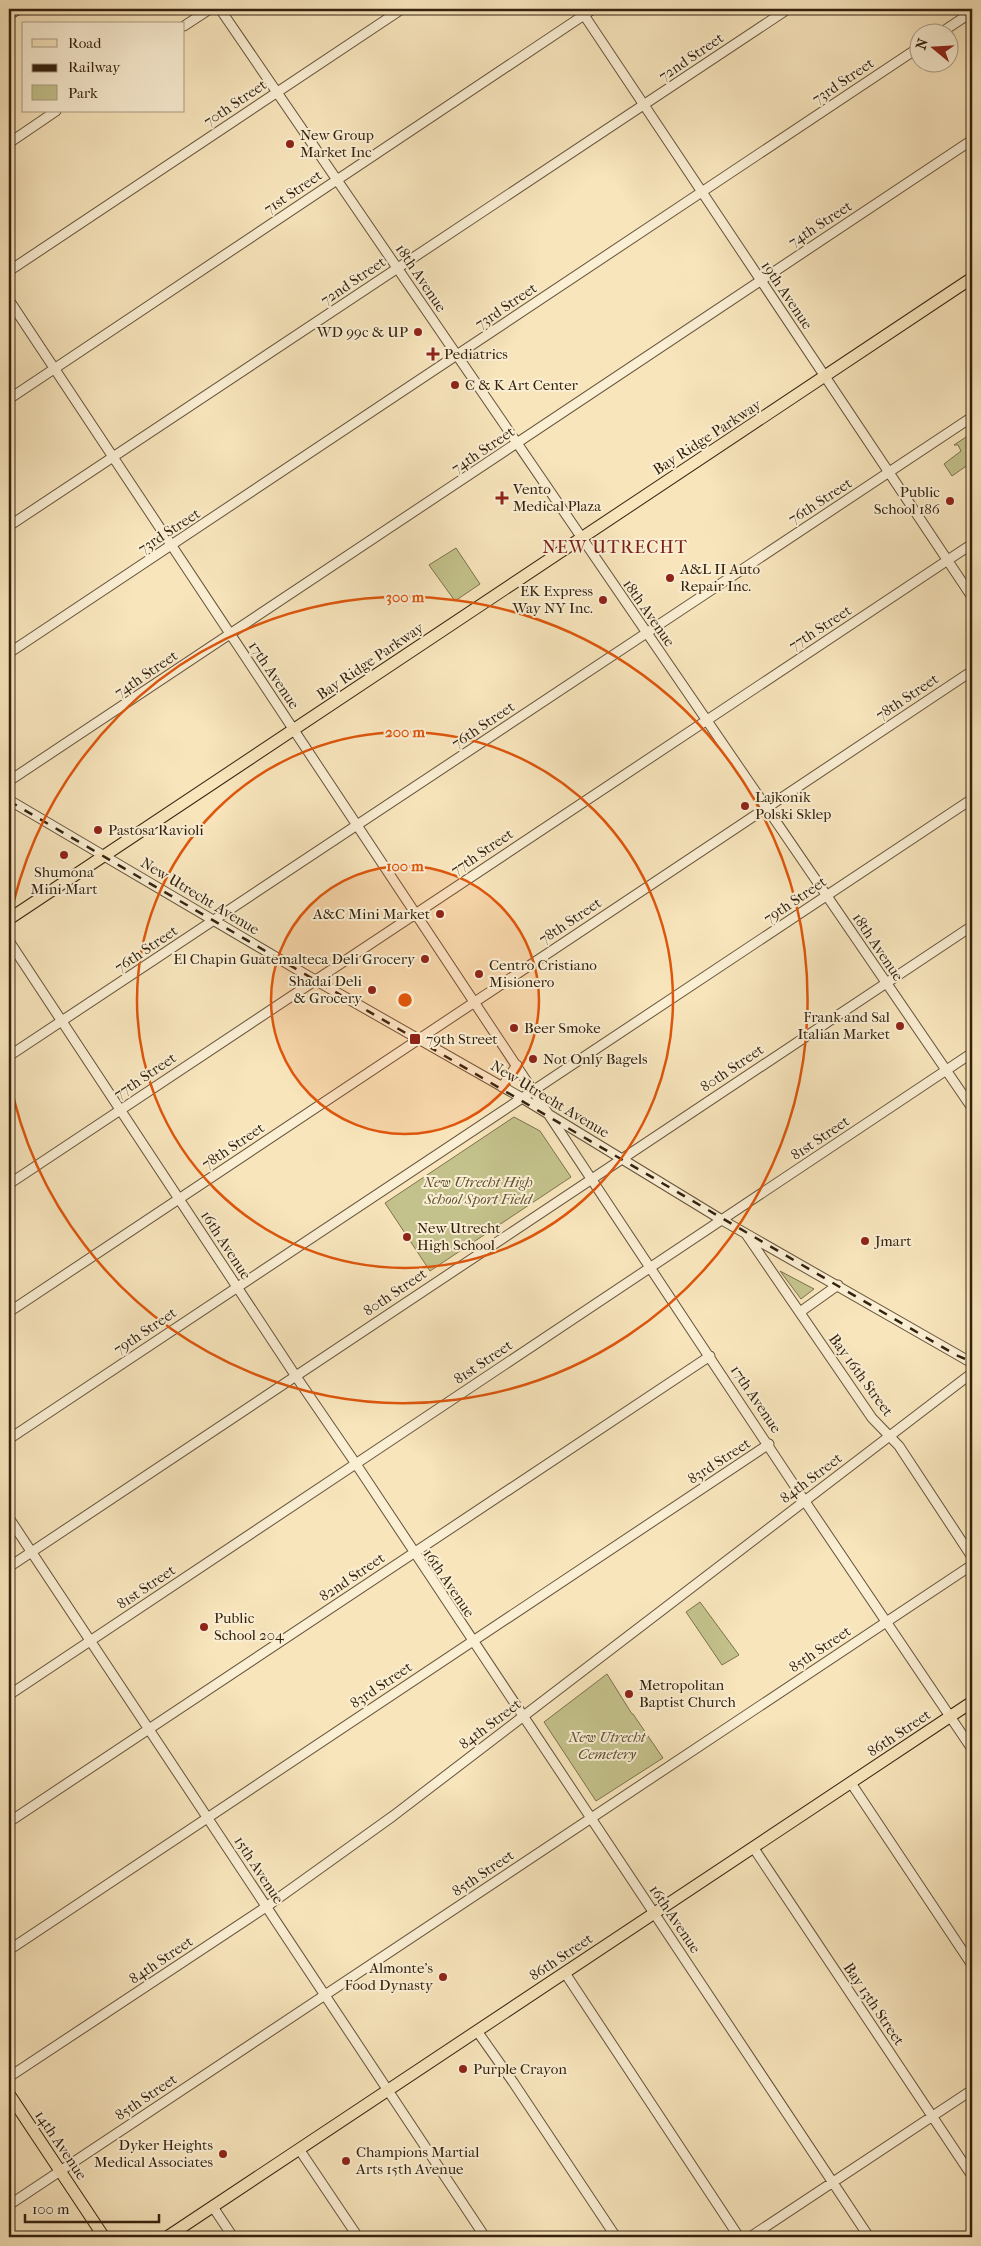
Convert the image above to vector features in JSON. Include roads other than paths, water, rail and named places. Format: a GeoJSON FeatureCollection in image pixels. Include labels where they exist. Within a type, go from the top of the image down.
{"type":"FeatureCollection","features":[{"type":"Feature","properties":{"kind":"main road","name":"Bay Ridge Parkway"},"geometry":{"type":"LineString","coordinates":[[9,919],[972,278]]}},
{"type":"Feature","properties":{"kind":"main road","name":"86th Street"},"geometry":{"type":"LineString","coordinates":[[167,2237],[972,1702]]}},
{"type":"Feature","properties":{"kind":"main road","name":"14th Avenue"},"geometry":{"type":"LineString","coordinates":[[9,2094],[104,2237]]}},
{"type":"Feature","properties":{"kind":"street"},"geometry":{"type":"LineString","coordinates":[[9,15],[19,9]]}},
{"type":"Feature","properties":{"kind":"street"},"geometry":{"type":"LineString","coordinates":[[185,25],[210,9]]}},
{"type":"Feature","properties":{"kind":"street","name":"18th Avenue"},"geometry":{"type":"LineString","coordinates":[[220,9],[972,1108]]}},
{"type":"Feature","properties":{"kind":"street","name":"70th Street"},"geometry":{"type":"LineString","coordinates":[[9,270],[402,9]]}},
{"type":"Feature","properties":{"kind":"street","name":"71st Street"},"geometry":{"type":"LineString","coordinates":[[9,399],[336,180],[582,12],[593,9]]}},
{"type":"Feature","properties":{"kind":"street","name":"72nd Street"},"geometry":{"type":"LineString","coordinates":[[9,526],[788,9]]}},
{"type":"Feature","properties":{"kind":"street","name":"19th Avenue"},"geometry":{"type":"LineString","coordinates":[[582,12],[972,597]]}},
{"type":"Feature","properties":{"kind":"street"},"geometry":{"type":"LineString","coordinates":[[958,22],[969,15]]}},
{"type":"Feature","properties":{"kind":"street","name":"73rd Street"},"geometry":{"type":"LineString","coordinates":[[9,653],[458,356],[908,55]]}},
{"type":"Feature","properties":{"kind":"street"},"geometry":{"type":"LineString","coordinates":[[9,143],[55,112]]}},
{"type":"Feature","properties":{"kind":"street","name":"74th Street"},"geometry":{"type":"LineString","coordinates":[[9,781],[518,444],[760,280],[972,140]]}},
{"type":"Feature","properties":{"kind":"street","name":"17th Avenue"},"geometry":{"type":"LineString","coordinates":[[9,300],[415,913],[552,1116],[804,1500],[888,1621],[972,1749]]}},
{"type":"Feature","properties":{"kind":"street","name":"76th Street"},"geometry":{"type":"LineString","coordinates":[[9,1056],[972,416]]}},
{"type":"Feature","properties":{"kind":"street","name":"77th Street"},"geometry":{"type":"LineString","coordinates":[[9,1184],[972,544]]}},
{"type":"Feature","properties":{"kind":"street","name":"78th Street"},"geometry":{"type":"LineString","coordinates":[[9,1312],[972,671]]}},
{"type":"Feature","properties":{"kind":"street","name":"79th Street"},"geometry":{"type":"LineString","coordinates":[[9,1439],[972,799]]}},
{"type":"Feature","properties":{"kind":"street","name":"New Utrecht Avenue"},"geometry":{"type":"LineString","coordinates":[[9,800],[315,980],[522,1098],[744,1233],[972,1363]]}},
{"type":"Feature","properties":{"kind":"street","name":"80th Street"},"geometry":{"type":"LineString","coordinates":[[9,1567],[972,926]]}},
{"type":"Feature","properties":{"kind":"street","name":"16th Avenue"},"geometry":{"type":"LineString","coordinates":[[9,942],[236,1287],[356,1464],[413,1553],[870,2237]]}},
{"type":"Feature","properties":{"kind":"street","name":"81st Street"},"geometry":{"type":"LineString","coordinates":[[9,1694],[972,1053]]}},
{"type":"Feature","properties":{"kind":"street"},"geometry":{"type":"LineString","coordinates":[[502,1087],[517,1065]]}},
{"type":"Feature","properties":{"kind":"street","name":"Bay 16th Street"},"geometry":{"type":"LineString","coordinates":[[744,1233],[872,1418],[900,1446],[972,1557]]}},
{"type":"Feature","properties":{"kind":"street"},"geometry":{"type":"LineString","coordinates":[[800,1312],[838,1285]]}},
{"type":"Feature","properties":{"kind":"street","name":"82nd Street"},"geometry":{"type":"LineString","coordinates":[[9,1822],[710,1356]]}},
{"type":"Feature","properties":{"kind":"street","name":"84th Street"},"geometry":{"type":"LineString","coordinates":[[9,2077],[266,1906],[393,1816],[972,1372]]}},
{"type":"Feature","properties":{"kind":"street","name":"83rd Street"},"geometry":{"type":"LineString","coordinates":[[9,1950],[769,1444]]}},
{"type":"Feature","properties":{"kind":"street","name":"15th Avenue"},"geometry":{"type":"LineString","coordinates":[[9,1518],[485,2237]]}},
{"type":"Feature","properties":{"kind":"street","name":"85th Street"},"geometry":{"type":"LineString","coordinates":[[9,2205],[972,1564]]}},
{"type":"Feature","properties":{"kind":"street"},"geometry":{"type":"LineString","coordinates":[[851,1783],[972,1965]]}},
{"type":"Feature","properties":{"kind":"street","name":"Bay 13th Street"},"geometry":{"type":"LineString","coordinates":[[754,1847],[972,2176]]}},
{"type":"Feature","properties":{"kind":"street"},"geometry":{"type":"LineString","coordinates":[[565,1973],[739,2237]]}},
{"type":"Feature","properties":{"kind":"street"},"geometry":{"type":"LineString","coordinates":[[477,2031],[616,2237]]}},
{"type":"Feature","properties":{"kind":"street"},"geometry":{"type":"LineString","coordinates":[[750,2237],[972,2090]]}},
{"type":"Feature","properties":{"kind":"street"},"geometry":{"type":"LineString","coordinates":[[300,2149],[358,2237]]}},
{"type":"Feature","properties":{"kind":"street"},"geometry":{"type":"LineString","coordinates":[[213,2207],[233,2237]]}},
{"type":"Feature","properties":{"kind":"railway"},"geometry":{"type":"LineString","coordinates":[[9,801],[956,1355],[972,1362]]}},
{"type":"Feature","properties":{"kind":"place","name":"New Group Market Inc"},"geometry":{"type":"Point","coordinates":[290,144]}},
{"type":"Feature","properties":{"kind":"place","name":"WD 99c & UP"},"geometry":{"type":"Point","coordinates":[418,332]}},
{"type":"Feature","properties":{"kind":"place","name":"Pediatrics"},"geometry":{"type":"Point","coordinates":[433,354]}},
{"type":"Feature","properties":{"kind":"place","name":"C & K Art Center"},"geometry":{"type":"Point","coordinates":[455,385]}},
{"type":"Feature","properties":{"kind":"place","name":"Vento Medical Plaza"},"geometry":{"type":"Point","coordinates":[502,498]}},
{"type":"Feature","properties":{"kind":"place","name":"Public School 186"},"geometry":{"type":"Point","coordinates":[950,501]}},
{"type":"Feature","properties":{"kind":"place","name":"A&L II Auto Repair Inc."},"geometry":{"type":"Point","coordinates":[670,578]}},
{"type":"Feature","properties":{"kind":"place","name":"EK Express Way NY Inc."},"geometry":{"type":"Point","coordinates":[603,600]}},
{"type":"Feature","properties":{"kind":"place","name":"Lajkonik Polski Sklep"},"geometry":{"type":"Point","coordinates":[745,806]}},
{"type":"Feature","properties":{"kind":"place","name":"Pastosa Ravioli"},"geometry":{"type":"Point","coordinates":[98,830]}},
{"type":"Feature","properties":{"kind":"place","name":"Shumona Mini Mart"},"geometry":{"type":"Point","coordinates":[64,855]}},
{"type":"Feature","properties":{"kind":"place","name":"A&C Mini Market"},"geometry":{"type":"Point","coordinates":[440,914]}},
{"type":"Feature","properties":{"kind":"place","name":"El Chapin Guatemalteca Deli Grocery"},"geometry":{"type":"Point","coordinates":[425,959]}},
{"type":"Feature","properties":{"kind":"place","name":"Centro Cristiano Misionero"},"geometry":{"type":"Point","coordinates":[479,974]}},
{"type":"Feature","properties":{"kind":"place","name":"Shadai Deli & Grocery"},"geometry":{"type":"Point","coordinates":[372,990]}},
{"type":"Feature","properties":{"kind":"place","name":"Frank and Sal Italian Market"},"geometry":{"type":"Point","coordinates":[900,1026]}},
{"type":"Feature","properties":{"kind":"place","name":"Beer Smoke"},"geometry":{"type":"Point","coordinates":[514,1028]}},
{"type":"Feature","properties":{"kind":"place","name":"79th Street"},"geometry":{"type":"Point","coordinates":[415,1039]}},
{"type":"Feature","properties":{"kind":"place","name":"Not Only Bagels"},"geometry":{"type":"Point","coordinates":[533,1059]}},
{"type":"Feature","properties":{"kind":"place","name":"New Utrecht High School"},"geometry":{"type":"Point","coordinates":[407,1237]}},
{"type":"Feature","properties":{"kind":"place","name":"Jmart"},"geometry":{"type":"Point","coordinates":[865,1241]}},
{"type":"Feature","properties":{"kind":"place","name":"Public School 204"},"geometry":{"type":"Point","coordinates":[204,1627]}},
{"type":"Feature","properties":{"kind":"place","name":"Metropolitan Baptist Church"},"geometry":{"type":"Point","coordinates":[629,1694]}},
{"type":"Feature","properties":{"kind":"place","name":"Almonte's Food Dynasty"},"geometry":{"type":"Point","coordinates":[443,1977]}},
{"type":"Feature","properties":{"kind":"place","name":"Purple Crayon"},"geometry":{"type":"Point","coordinates":[463,2069]}},
{"type":"Feature","properties":{"kind":"place","name":"Dyker Heights Medical Associates"},"geometry":{"type":"Point","coordinates":[223,2154]}},
{"type":"Feature","properties":{"kind":"place","name":"Champions Martial Arts 15th Avenue"},"geometry":{"type":"Point","coordinates":[346,2161]}},
{"type":"Feature","properties":{"kind":"district","name":"NEW UTRECHT"},"geometry":{"type":"Point","coordinates":[615,547]}},
{"type":"Feature","properties":{"kind":"park label","name":"New Utrecht High School Sport Field"},"geometry":{"type":"Point","coordinates":[478,1190]}},
{"type":"Feature","properties":{"kind":"park label","name":"New Utrecht Cemetery"},"geometry":{"type":"Point","coordinates":[607,1746]}}]}
